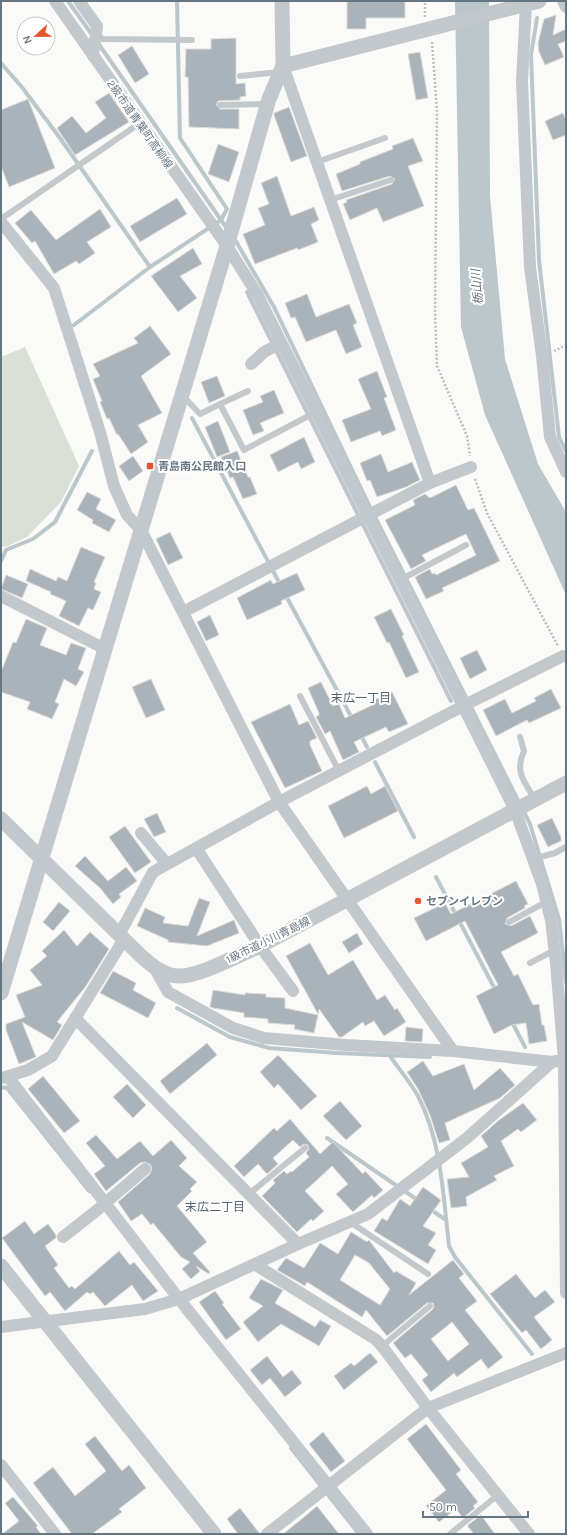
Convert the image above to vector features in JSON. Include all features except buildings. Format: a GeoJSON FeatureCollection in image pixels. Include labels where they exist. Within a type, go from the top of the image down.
{"type":"FeatureCollection","features":[{"type":"Feature","properties":{"kind":"street","name":"2級市道青葉町高柳線"},"geometry":{"type":"LineString","coordinates":[[55,1],[227,246],[257,294],[316,412],[371,515],[400,580],[468,704],[515,810],[533,859],[546,902],[554,950],[565,1060],[566,1294]]}},
{"type":"Feature","properties":{"kind":"street"},"geometry":{"type":"LineString","coordinates":[[80,1],[98,26],[93,56]]}},
{"type":"Feature","properties":{"kind":"street"},"geometry":{"type":"LineString","coordinates":[[282,1],[282,69],[317,162],[430,483]]}},
{"type":"Feature","properties":{"kind":"street"},"geometry":{"type":"LineString","coordinates":[[563,1],[566,7]]}},
{"type":"Feature","properties":{"kind":"street"},"geometry":{"type":"LineString","coordinates":[[282,69],[433,27],[526,4],[522,81],[530,267],[542,356],[550,437],[566,472]]}},
{"type":"Feature","properties":{"kind":"street"},"geometry":{"type":"LineString","coordinates":[[1,994],[227,246],[268,104],[282,69]]}},
{"type":"Feature","properties":{"kind":"street"},"geometry":{"type":"LineString","coordinates":[[1,222],[54,288],[100,432],[114,486],[127,515],[141,530],[279,802],[453,1051]]}},
{"type":"Feature","properties":{"kind":"street"},"geometry":{"type":"LineString","coordinates":[[251,364],[264,352],[281,343]]}},
{"type":"Feature","properties":{"kind":"street"},"geometry":{"type":"LineString","coordinates":[[183,612],[430,483],[472,467]]}},
{"type":"Feature","properties":{"kind":"street"},"geometry":{"type":"LineString","coordinates":[[1,596],[105,649]]}},
{"type":"Feature","properties":{"kind":"street"},"geometry":{"type":"LineString","coordinates":[[367,1534],[179,1299],[102,1206],[5,1078],[28,1070],[52,1056],[122,937],[153,872],[279,802],[563,656]]}},
{"type":"Feature","properties":{"kind":"street","name":"1級市道小川青島線"},"geometry":{"type":"LineString","coordinates":[[1,819],[154,967],[179,976],[210,968],[260,946],[566,783]]}},
{"type":"Feature","properties":{"kind":"street"},"geometry":{"type":"LineString","coordinates":[[140,833],[167,864]]}},
{"type":"Feature","properties":{"kind":"street"},"geometry":{"type":"LineString","coordinates":[[196,848],[260,946],[293,991]]}},
{"type":"Feature","properties":{"kind":"street"},"geometry":{"type":"LineString","coordinates":[[154,967],[168,992],[233,1028],[264,1038],[453,1051],[552,1062],[565,1060]]}},
{"type":"Feature","properties":{"kind":"street"},"geometry":{"type":"LineString","coordinates":[[75,1018],[298,1244]]}},
{"type":"Feature","properties":{"kind":"street"},"geometry":{"type":"LineString","coordinates":[[1,1328],[145,1309],[179,1299],[298,1244],[368,1214],[467,1138],[552,1062]]}},
{"type":"Feature","properties":{"kind":"street"},"geometry":{"type":"LineString","coordinates":[[63,1237],[145,1169]]}},
{"type":"Feature","properties":{"kind":"street"},"geometry":{"type":"LineString","coordinates":[[254,1264],[375,1339],[382,1346],[428,1408],[530,1534]]}},
{"type":"Feature","properties":{"kind":"street"},"geometry":{"type":"LineString","coordinates":[[1,1266],[214,1534]]}},
{"type":"Feature","properties":{"kind":"street"},"geometry":{"type":"LineString","coordinates":[[267,1534],[428,1408],[566,1353]]}},
{"type":"Feature","properties":{"kind":"street"},"geometry":{"type":"LineString","coordinates":[[1,1465],[55,1534]]}},
{"type":"Feature","properties":{"kind":"lane"},"geometry":{"type":"LineString","coordinates":[[97,32],[102,39],[192,40]]}},
{"type":"Feature","properties":{"kind":"lane"},"geometry":{"type":"LineString","coordinates":[[240,76],[282,69]]}},
{"type":"Feature","properties":{"kind":"lane"},"geometry":{"type":"LineString","coordinates":[[220,105],[268,104]]}},
{"type":"Feature","properties":{"kind":"lane"},"geometry":{"type":"LineString","coordinates":[[1,219],[140,123]]}},
{"type":"Feature","properties":{"kind":"lane"},"geometry":{"type":"LineString","coordinates":[[317,162],[386,138]]}},
{"type":"Feature","properties":{"kind":"lane"},"geometry":{"type":"LineString","coordinates":[[330,200],[391,180]]}},
{"type":"Feature","properties":{"kind":"lane"},"geometry":{"type":"LineString","coordinates":[[182,394],[200,414],[248,391]]}},
{"type":"Feature","properties":{"kind":"lane"},"geometry":{"type":"LineString","coordinates":[[220,404],[244,450],[316,412]]}},
{"type":"Feature","properties":{"kind":"lane"},"geometry":{"type":"LineString","coordinates":[[400,580],[466,545]]}},
{"type":"Feature","properties":{"kind":"lane"},"geometry":{"type":"LineString","coordinates":[[300,696],[339,771]]}},
{"type":"Feature","properties":{"kind":"lane"},"geometry":{"type":"LineString","coordinates":[[520,737],[524,751],[520,758],[520,775],[534,800]]}},
{"type":"Feature","properties":{"kind":"lane"},"geometry":{"type":"LineString","coordinates":[[533,859],[555,853],[566,847]]}},
{"type":"Feature","properties":{"kind":"lane"},"geometry":{"type":"LineString","coordinates":[[509,922],[546,902]]}},
{"type":"Feature","properties":{"kind":"lane"},"geometry":{"type":"LineString","coordinates":[[530,963],[554,950]]}},
{"type":"Feature","properties":{"kind":"lane"},"geometry":{"type":"LineString","coordinates":[[249,1194],[304,1148]]}},
{"type":"Feature","properties":{"kind":"lane"},"geometry":{"type":"LineString","coordinates":[[350,1222],[428,1274]]}},
{"type":"Feature","properties":{"kind":"lane"},"geometry":{"type":"LineString","coordinates":[[382,1346],[430,1306]]}},
{"type":"Feature","properties":{"kind":"lane"},"geometry":{"type":"LineString","coordinates":[[450,1534],[498,1495]]}},
{"type":"Feature","properties":{"kind":"path"},"geometry":{"type":"LineString","coordinates":[[433,27],[437,112],[435,312],[437,366],[467,436],[472,467],[487,513],[563,656]]}},
{"type":"Feature","properties":{"kind":"shaded area"},"geometry":{"type":"Polygon","coordinates":[[[25,347],[79,466],[61,502],[27,537],[6,547],[1,546],[1,357],[25,347]]]}},
{"type":"Feature","properties":{"kind":"water","name":"栃山川"},"geometry":{"type":"Polygon","coordinates":[[[455,1],[489,1],[490,196],[505,359],[538,464],[566,512],[566,595],[485,415],[461,327],[455,1]]]}},
{"type":"Feature","properties":{"kind":"waterway"},"geometry":{"type":"LineString","coordinates":[[68,1],[93,36]]}},
{"type":"Feature","properties":{"kind":"waterway"},"geometry":{"type":"LineString","coordinates":[[74,325],[150,267],[221,220],[227,209],[180,138],[177,1]]}},
{"type":"Feature","properties":{"kind":"waterway"},"geometry":{"type":"LineString","coordinates":[[537,18],[531,55],[539,260],[559,437],[566,451]]}},
{"type":"Feature","properties":{"kind":"waterway"},"geometry":{"type":"LineString","coordinates":[[98,43],[228,230]]}},
{"type":"Feature","properties":{"kind":"waterway"},"geometry":{"type":"LineString","coordinates":[[1,63],[21,86],[60,138],[150,267]]}},
{"type":"Feature","properties":{"kind":"waterway"},"geometry":{"type":"LineString","coordinates":[[234,238],[274,307],[369,505],[530,824],[559,919],[566,982]]}},
{"type":"Feature","properties":{"kind":"waterway"},"geometry":{"type":"LineString","coordinates":[[247,292],[451,701]]}},
{"type":"Feature","properties":{"kind":"waterway"},"geometry":{"type":"LineString","coordinates":[[192,418],[281,586]]}},
{"type":"Feature","properties":{"kind":"waterway"},"geometry":{"type":"LineString","coordinates":[[1,561],[6,550],[33,539],[55,522],[92,451]]}},
{"type":"Feature","properties":{"kind":"waterway"},"geometry":{"type":"LineString","coordinates":[[285,594],[353,720]]}},
{"type":"Feature","properties":{"kind":"waterway"},"geometry":{"type":"LineString","coordinates":[[360,733],[367,747]]}},
{"type":"Feature","properties":{"kind":"waterway"},"geometry":{"type":"LineString","coordinates":[[375,762],[414,837]]}},
{"type":"Feature","properties":{"kind":"waterway"},"geometry":{"type":"LineString","coordinates":[[436,877],[496,991]]}},
{"type":"Feature","properties":{"kind":"waterway"},"geometry":{"type":"LineString","coordinates":[[177,1008],[230,1037],[269,1048],[430,1057]]}},
{"type":"Feature","properties":{"kind":"waterway"},"geometry":{"type":"LineString","coordinates":[[511,1020],[525,1047]]}},
{"type":"Feature","properties":{"kind":"waterway"},"geometry":{"type":"LineString","coordinates":[[390,1056],[418,1096],[432,1132],[437,1151],[443,1189],[449,1246],[455,1257],[532,1354]]}},
{"type":"Feature","properties":{"kind":"waterway"},"geometry":{"type":"LineString","coordinates":[[1,1087],[7,1088],[89,1191]]}},
{"type":"Feature","properties":{"kind":"waterway"},"geometry":{"type":"LineString","coordinates":[[327,1138],[419,1201]]}},
{"type":"Feature","properties":{"kind":"waterway"},"geometry":{"type":"LineString","coordinates":[[430,1209],[446,1220]]}},
{"type":"Feature","properties":{"kind":"waterway"},"geometry":{"type":"LineString","coordinates":[[291,1448],[359,1534]]}},
{"type":"Feature","properties":{"kind":"place","name":"青島南公民館入口"},"geometry":{"type":"Point","coordinates":[150,466]}},
{"type":"Feature","properties":{"kind":"place","name":"セブンイレブン"},"geometry":{"type":"Point","coordinates":[418,901]}},
{"type":"Feature","properties":{"kind":"district","name":"末広一丁目"},"geometry":{"type":"Point","coordinates":[361,698]}},
{"type":"Feature","properties":{"kind":"district","name":"末広二丁目"},"geometry":{"type":"Point","coordinates":[215,1207]}}]}
